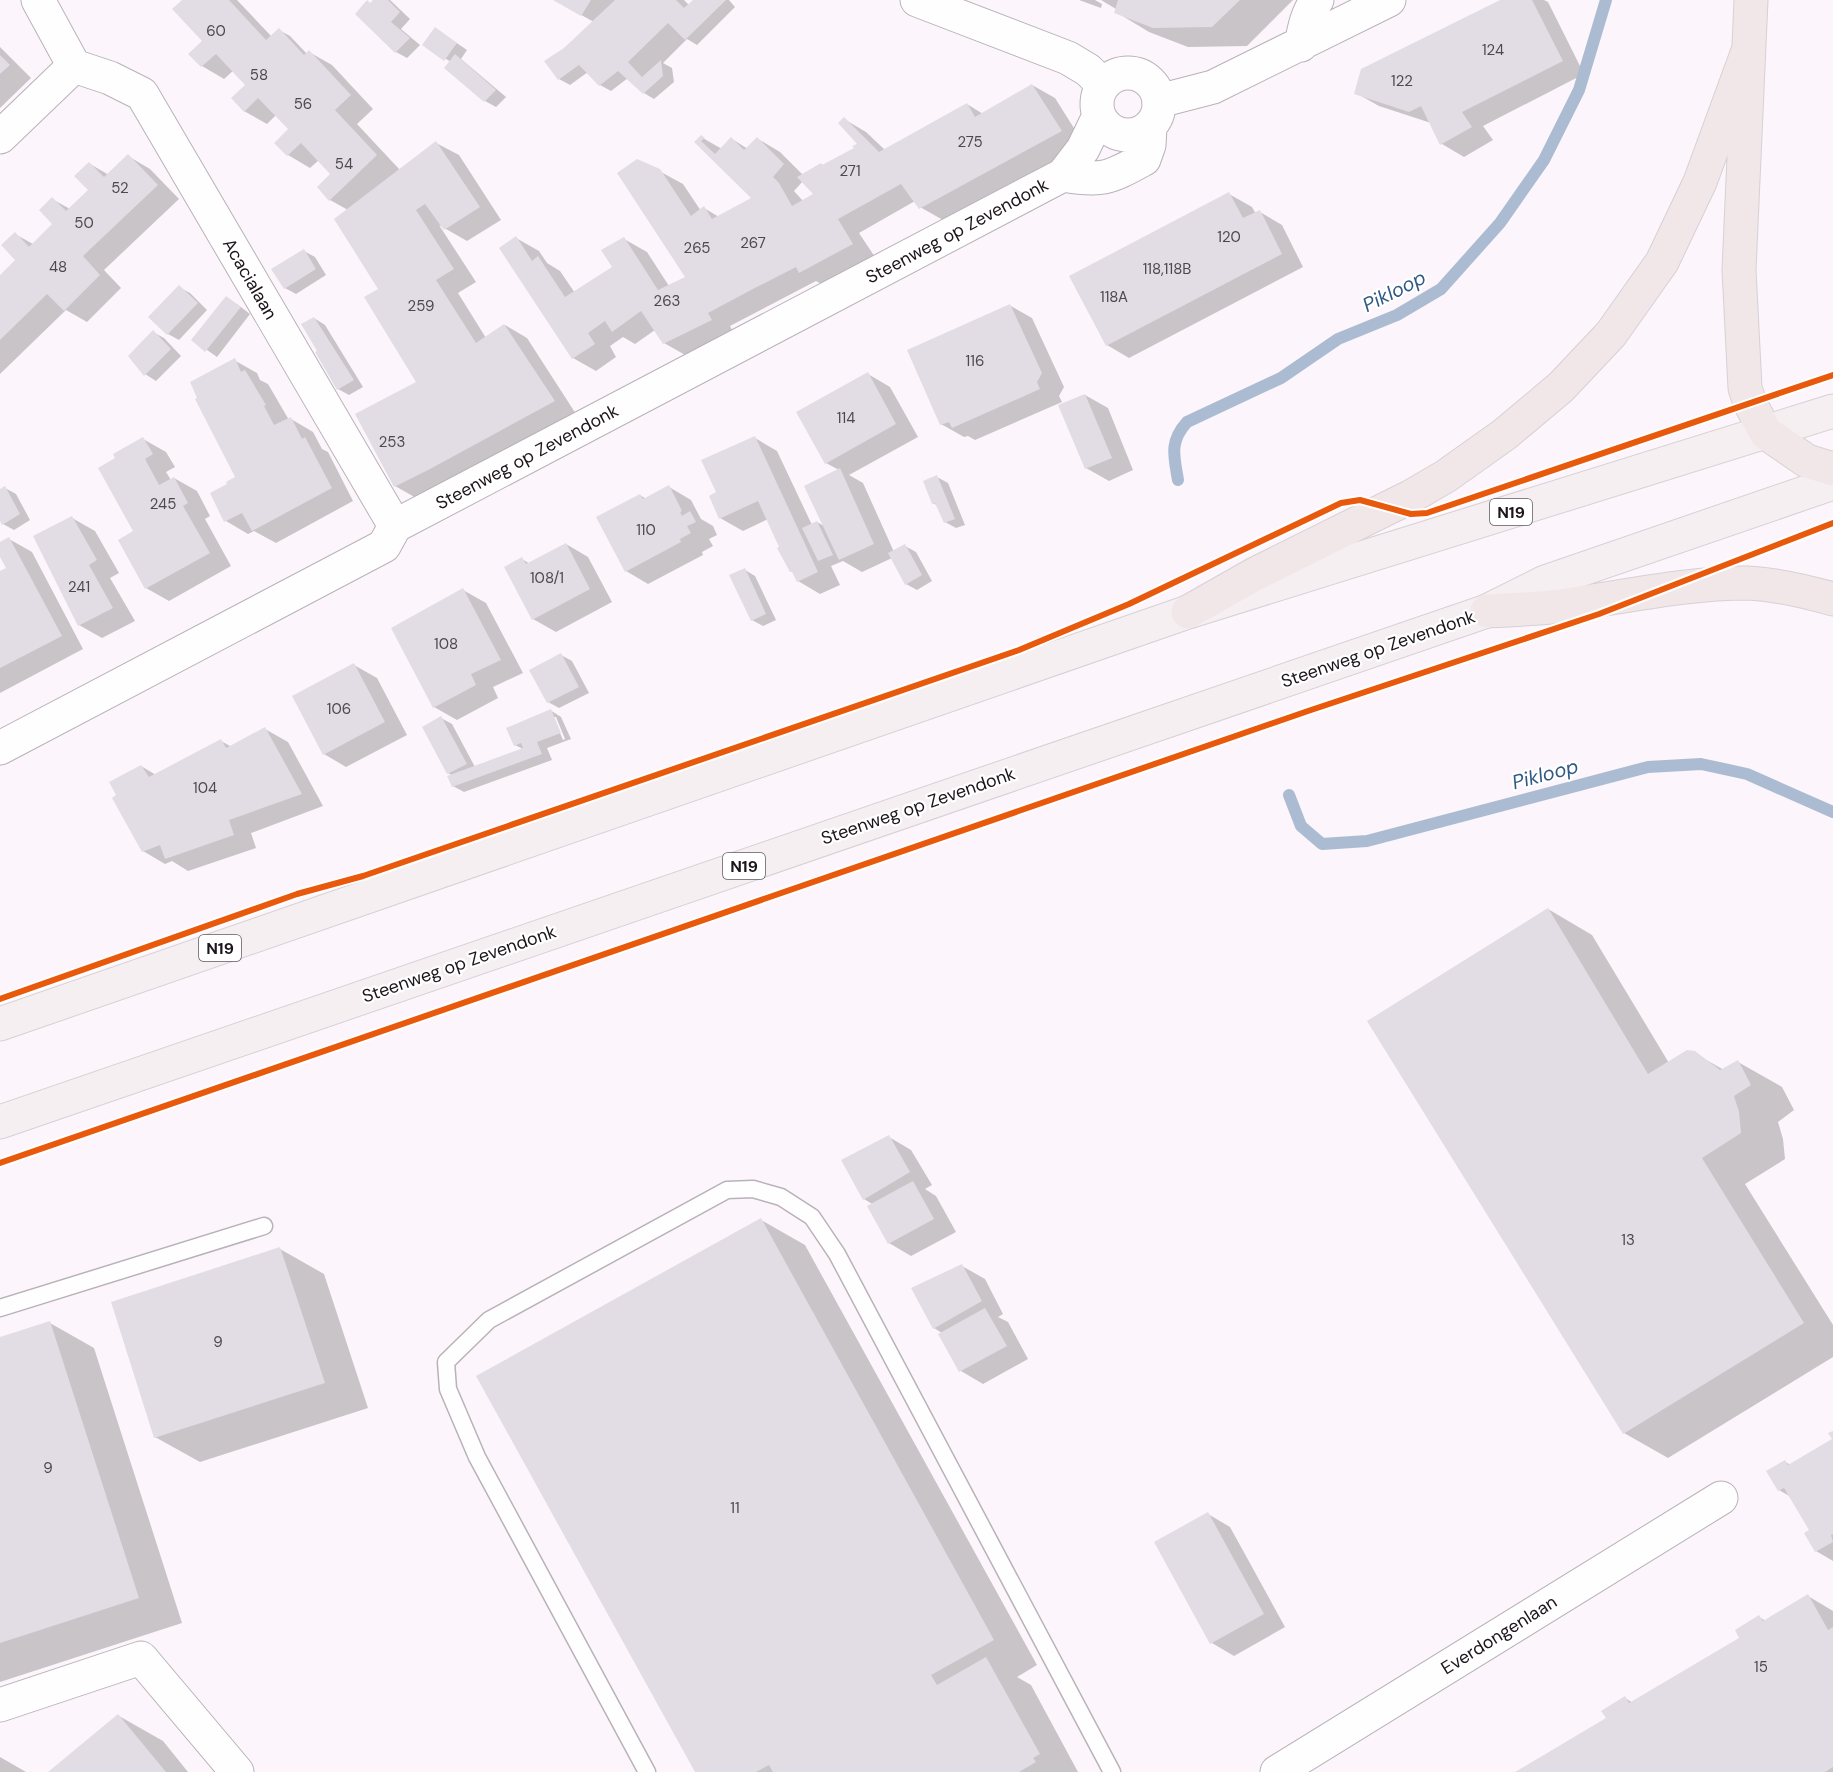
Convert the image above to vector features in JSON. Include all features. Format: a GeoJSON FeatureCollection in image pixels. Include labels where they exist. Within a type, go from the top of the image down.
{"type":"FeatureCollection","features":[{"type":"Feature","properties":{"kind":"highway"},"geometry":{"type":"LineString","coordinates":[[1751,0],[1739,270],[1745,388],[1750,403],[1766,433],[1807,461],[1833,469]]}},
{"type":"Feature","properties":{"kind":"highway"},"geometry":{"type":"LineString","coordinates":[[1188,612],[1255,574],[1410,497],[1446,476],[1505,434],[1561,387],[1611,334],[1662,262],[1700,182],[1748,51]]}},
{"type":"Feature","properties":{"kind":"highway"},"geometry":{"type":"LineString","coordinates":[[1487,611],[1551,607],[1710,584],[1750,584],[1810,592],[1833,599]]}},
{"type":"Feature","properties":{"kind":"main road","name":"N19"},"geometry":{"type":"LineString","coordinates":[[0,1024],[1188,612],[1833,411]]}},
{"type":"Feature","properties":{"kind":"main road","name":"Steenweg op Zevendonk"},"geometry":{"type":"LineString","coordinates":[[0,1122],[1487,611],[1545,582],[1833,483]]}},
{"type":"Feature","properties":{"kind":"street"},"geometry":{"type":"LineString","coordinates":[[0,137],[74,66],[38,0]]}},
{"type":"Feature","properties":{"kind":"street"},"geometry":{"type":"LineString","coordinates":[[918,0],[1068,58],[1088,70],[1101,100],[1107,128],[1121,135],[1136,134],[1154,114],[1301,45],[1389,0]]}},
{"type":"Feature","properties":{"kind":"street"},"geometry":{"type":"LineString","coordinates":[[1301,45],[1304,28],[1317,0]]}},
{"type":"Feature","properties":{"kind":"street","name":"Acacialaan"},"geometry":{"type":"LineString","coordinates":[[74,66],[110,78],[142,94],[395,526]]}},
{"type":"Feature","properties":{"kind":"street"},"geometry":{"type":"LineString","coordinates":[[1101,100],[1115,75],[1130,72],[1144,77],[1155,87],[1154,114]]}},
{"type":"Feature","properties":{"kind":"street","name":"Steenweg op Zevendonk"},"geometry":{"type":"LineString","coordinates":[[0,748],[384,546],[395,526],[1063,175],[1083,149],[1101,100]]}},
{"type":"Feature","properties":{"kind":"street","name":"Steenweg op Zevendonk"},"geometry":{"type":"LineString","coordinates":[[1063,175],[1089,180],[1111,177],[1144,159],[1149,145],[1154,114]]}},
{"type":"Feature","properties":{"kind":"street","name":"Everdongenlaan"},"geometry":{"type":"LineString","coordinates":[[1277,1772],[1721,1498]]}},
{"type":"Feature","properties":{"kind":"street"},"geometry":{"type":"LineString","coordinates":[[0,1705],[141,1658],[237,1772]]}},
{"type":"Feature","properties":{"kind":"lane"},"geometry":{"type":"LineString","coordinates":[[647,1772],[477,1457],[448,1389],[446,1362],[489,1320],[728,1190],[753,1189],[781,1197],[812,1217],[837,1254],[1112,1772]]}},
{"type":"Feature","properties":{"kind":"lane"},"geometry":{"type":"LineString","coordinates":[[0,1308],[264,1226]]}},
{"type":"Feature","properties":{"kind":"building"},"geometry":{"type":"Polygon","coordinates":[[[182,0],[229,0],[266,40],[279,28],[304,55],[309,50],[351,95],[335,110],[377,155],[329,201],[317,187],[330,174],[301,143],[287,156],[274,143],[288,129],[258,98],[244,112],[231,98],[245,85],[216,54],[201,67],[188,54],[202,41],[172,9],[182,0]]]}},
{"type":"Feature","properties":{"kind":"building"},"geometry":{"type":"Polygon","coordinates":[[[367,0],[370,3],[373,0],[388,0],[400,12],[391,22],[410,38],[395,53],[355,14],[367,0]]]}},
{"type":"Feature","properties":{"kind":"building"},"geometry":{"type":"Polygon","coordinates":[[[553,0],[591,0],[581,16],[553,0]]]}},
{"type":"Feature","properties":{"kind":"building"},"geometry":{"type":"Polygon","coordinates":[[[615,0],[676,0],[684,8],[693,0],[726,0],[685,40],[668,23],[628,62],[642,77],[661,60],[663,76],[643,94],[618,71],[599,86],[579,65],[558,80],[544,61],[564,48],[615,0]]]}},
{"type":"Feature","properties":{"kind":"building"},"geometry":{"type":"Polygon","coordinates":[[[1118,0],[1240,0],[1212,27],[1153,28],[1114,13],[1118,0]]]}},
{"type":"Feature","properties":{"kind":"building"},"geometry":{"type":"Polygon","coordinates":[[[1500,0],[1532,0],[1563,61],[1462,112],[1472,127],[1440,145],[1421,106],[1409,112],[1354,94],[1361,69],[1500,0]]]}},
{"type":"Feature","properties":{"kind":"building"},"geometry":{"type":"Polygon","coordinates":[[[435,27],[457,43],[444,61],[422,45],[435,27]]]}},
{"type":"Feature","properties":{"kind":"building"},"geometry":{"type":"Polygon","coordinates":[[[455,54],[496,90],[484,102],[444,68],[455,54]]]}},
{"type":"Feature","properties":{"kind":"building"},"geometry":{"type":"Polygon","coordinates":[[[0,55],[10,65],[0,74],[0,55]]]}},
{"type":"Feature","properties":{"kind":"building"},"geometry":{"type":"Polygon","coordinates":[[[1032,84],[1062,131],[919,209],[901,184],[838,219],[853,244],[799,273],[796,267],[751,290],[708,313],[712,320],[663,344],[641,311],[612,332],[605,321],[588,333],[595,344],[572,359],[499,248],[516,236],[532,261],[538,256],[565,297],[612,267],[601,250],[624,237],[658,290],[685,277],[617,173],[637,159],[660,169],[691,216],[704,206],[712,219],[751,198],[694,142],[701,135],[705,138],[701,141],[715,154],[731,137],[744,150],[757,137],[784,164],[773,177],[792,206],[813,194],[797,177],[854,148],[852,146],[857,144],[838,123],[844,117],[879,152],[967,103],[975,117],[1032,84]]]}},
{"type":"Feature","properties":{"kind":"building"},"geometry":{"type":"Polygon","coordinates":[[[436,141],[480,207],[444,230],[425,204],[416,210],[454,269],[436,280],[476,343],[504,324],[555,401],[394,487],[355,414],[416,382],[364,297],[378,289],[334,219],[436,141]]]}},
{"type":"Feature","properties":{"kind":"building"},"geometry":{"type":"Polygon","coordinates":[[[128,154],[158,185],[83,256],[100,275],[64,311],[47,294],[0,340],[0,275],[15,260],[1,245],[15,232],[29,247],[52,224],[39,210],[52,197],[66,211],[88,190],[74,176],[89,162],[104,177],[128,154]]]}},
{"type":"Feature","properties":{"kind":"building"},"geometry":{"type":"Polygon","coordinates":[[[1229,192],[1243,218],[1260,210],[1282,254],[1106,346],[1069,276],[1229,192]]]}},
{"type":"Feature","properties":{"kind":"building"},"geometry":{"type":"Polygon","coordinates":[[[304,249],[316,269],[284,289],[271,269],[304,249]]]}},
{"type":"Feature","properties":{"kind":"building"},"geometry":{"type":"Polygon","coordinates":[[[179,285],[198,303],[167,335],[148,317],[179,285]]]}},
{"type":"Feature","properties":{"kind":"building"},"geometry":{"type":"Polygon","coordinates":[[[226,296],[241,307],[205,352],[191,340],[226,296]]]}},
{"type":"Feature","properties":{"kind":"building"},"geometry":{"type":"Polygon","coordinates":[[[1010,304],[1042,373],[1037,382],[1040,389],[952,428],[949,422],[940,425],[907,350],[1010,304]]]}},
{"type":"Feature","properties":{"kind":"building"},"geometry":{"type":"Polygon","coordinates":[[[314,317],[354,380],[337,390],[301,324],[314,317]]]}},
{"type":"Feature","properties":{"kind":"building"},"geometry":{"type":"Polygon","coordinates":[[[153,330],[171,349],[144,376],[128,356],[153,330]]]}},
{"type":"Feature","properties":{"kind":"building"},"geometry":{"type":"Polygon","coordinates":[[[235,358],[241,372],[245,370],[266,405],[264,406],[274,425],[291,417],[302,439],[305,437],[332,488],[252,531],[242,513],[224,522],[210,493],[235,477],[195,399],[197,398],[190,382],[235,358]]]}},
{"type":"Feature","properties":{"kind":"building"},"geometry":{"type":"Polygon","coordinates":[[[868,372],[896,424],[825,464],[796,412],[868,372]]]}},
{"type":"Feature","properties":{"kind":"building"},"geometry":{"type":"Polygon","coordinates":[[[1085,394],[1112,458],[1085,469],[1058,405],[1085,394]]]}},
{"type":"Feature","properties":{"kind":"building"},"geometry":{"type":"Polygon","coordinates":[[[755,436],[818,572],[797,582],[777,548],[779,547],[758,501],[719,519],[709,496],[716,492],[701,460],[755,436]]]}},
{"type":"Feature","properties":{"kind":"building"},"geometry":{"type":"Polygon","coordinates":[[[143,437],[153,454],[145,459],[159,485],[174,477],[188,503],[183,506],[210,553],[145,589],[118,540],[133,531],[98,468],[115,458],[113,454],[143,437]]]}},
{"type":"Feature","properties":{"kind":"building"},"geometry":{"type":"Polygon","coordinates":[[[840,468],[874,544],[839,560],[804,486],[840,468]]]}},
{"type":"Feature","properties":{"kind":"building"},"geometry":{"type":"Polygon","coordinates":[[[937,475],[955,519],[944,523],[935,503],[932,504],[923,481],[937,475]]]}},
{"type":"Feature","properties":{"kind":"building"},"geometry":{"type":"Polygon","coordinates":[[[669,485],[682,511],[680,512],[682,516],[690,511],[696,522],[687,526],[691,533],[680,539],[681,542],[625,572],[596,517],[640,494],[643,499],[669,485]]]}},
{"type":"Feature","properties":{"kind":"building"},"geometry":{"type":"Polygon","coordinates":[[[5,486],[20,514],[2,525],[0,489],[5,486]]]}},
{"type":"Feature","properties":{"kind":"building"},"geometry":{"type":"Polygon","coordinates":[[[72,516],[97,560],[89,565],[113,608],[78,626],[33,536],[72,516]]]}},
{"type":"Feature","properties":{"kind":"building"},"geometry":{"type":"Polygon","coordinates":[[[817,521],[833,555],[818,561],[802,528],[817,521]]]}},
{"type":"Feature","properties":{"kind":"building"},"geometry":{"type":"Polygon","coordinates":[[[9,537],[62,636],[0,668],[0,571],[6,568],[0,557],[0,542],[9,537]]]}},
{"type":"Feature","properties":{"kind":"building"},"geometry":{"type":"Polygon","coordinates":[[[566,543],[590,589],[532,620],[504,567],[522,557],[526,564],[566,543]]]}},
{"type":"Feature","properties":{"kind":"building"},"geometry":{"type":"Polygon","coordinates":[[[905,544],[922,575],[905,585],[888,553],[905,544]]]}},
{"type":"Feature","properties":{"kind":"building"},"geometry":{"type":"Polygon","coordinates":[[[745,568],[766,614],[751,621],[729,575],[745,568]]]}},
{"type":"Feature","properties":{"kind":"building"},"geometry":{"type":"Polygon","coordinates":[[[463,588],[501,660],[471,674],[476,685],[433,708],[391,628],[463,588]]]}},
{"type":"Feature","properties":{"kind":"building"},"geometry":{"type":"Polygon","coordinates":[[[561,653],[579,687],[547,703],[529,670],[561,653]]]}},
{"type":"Feature","properties":{"kind":"building"},"geometry":{"type":"Polygon","coordinates":[[[354,663],[385,722],[323,755],[292,696],[354,663]]]}},
{"type":"Feature","properties":{"kind":"building"},"geometry":{"type":"Polygon","coordinates":[[[551,709],[561,733],[537,742],[542,754],[452,787],[447,776],[523,748],[521,743],[514,746],[506,728],[551,709]]]}},
{"type":"Feature","properties":{"kind":"building"},"geometry":{"type":"Polygon","coordinates":[[[441,716],[467,764],[447,774],[422,727],[441,716]]]}},
{"type":"Feature","properties":{"kind":"building"},"geometry":{"type":"Polygon","coordinates":[[[265,727],[302,794],[229,820],[234,835],[165,859],[160,845],[142,852],[112,798],[116,795],[109,782],[141,765],[149,777],[221,739],[226,748],[265,727]]]}},
{"type":"Feature","properties":{"kind":"building"},"geometry":{"type":"Polygon","coordinates":[[[1548,908],[1648,1074],[1687,1050],[1695,1051],[1720,1070],[1738,1060],[1751,1085],[1734,1096],[1739,1112],[1741,1133],[1702,1158],[1804,1323],[1623,1434],[1367,1021],[1548,908]]]}},
{"type":"Feature","properties":{"kind":"building"},"geometry":{"type":"Polygon","coordinates":[[[889,1135],[910,1172],[863,1200],[841,1160],[889,1135]]]}},
{"type":"Feature","properties":{"kind":"building"},"geometry":{"type":"Polygon","coordinates":[[[913,1181],[934,1219],[888,1244],[867,1206],[913,1181]]]}},
{"type":"Feature","properties":{"kind":"building"},"geometry":{"type":"Polygon","coordinates":[[[761,1218],[994,1640],[931,1675],[937,1685],[986,1657],[1040,1754],[1033,1758],[1036,1762],[1019,1772],[773,1772],[769,1765],[756,1772],[695,1772],[476,1376],[761,1218]]]}},
{"type":"Feature","properties":{"kind":"building"},"geometry":{"type":"Polygon","coordinates":[[[280,1247],[325,1383],[154,1438],[111,1302],[280,1247]]]}},
{"type":"Feature","properties":{"kind":"building"},"geometry":{"type":"Polygon","coordinates":[[[962,1264],[982,1301],[933,1329],[911,1288],[962,1264]]]}},
{"type":"Feature","properties":{"kind":"building"},"geometry":{"type":"Polygon","coordinates":[[[985,1308],[1007,1346],[959,1372],[938,1334],[985,1308]]]}},
{"type":"Feature","properties":{"kind":"building"},"geometry":{"type":"Polygon","coordinates":[[[50,1321],[139,1598],[0,1643],[0,1337],[50,1321]]]}},
{"type":"Feature","properties":{"kind":"building"},"geometry":{"type":"Polygon","coordinates":[[[1833,1431],[1833,1534],[1831,1535],[1833,1542],[1815,1552],[1804,1533],[1809,1530],[1784,1488],[1778,1491],[1766,1471],[1785,1460],[1788,1465],[1832,1439],[1828,1433],[1833,1431]]]}},
{"type":"Feature","properties":{"kind":"building"},"geometry":{"type":"Polygon","coordinates":[[[1208,1512],[1264,1614],[1210,1644],[1154,1542],[1208,1512]]]}},
{"type":"Feature","properties":{"kind":"building"},"geometry":{"type":"Polygon","coordinates":[[[1808,1594],[1828,1630],[1833,1627],[1833,1767],[1825,1772],[1515,1772],[1606,1718],[1601,1711],[1625,1696],[1629,1703],[1739,1638],[1735,1630],[1759,1615],[1763,1621],[1808,1594]]]}},
{"type":"Feature","properties":{"kind":"building"},"geometry":{"type":"Polygon","coordinates":[[[118,1714],[166,1772],[48,1772],[118,1714]]]}},
{"type":"Feature","properties":{"kind":"waterway","name":"Pikloop"},"geometry":{"type":"LineString","coordinates":[[1178,480],[1174,456],[1175,443],[1187,422],[1281,378],[1338,339],[1397,315],[1441,289],[1500,223],[1544,160],[1579,90],[1606,0]]}},
{"type":"Feature","properties":{"kind":"waterway","name":"Pikloop"},"geometry":{"type":"LineString","coordinates":[[1289,795],[1301,826],[1322,844],[1367,841],[1648,767],[1701,764],[1747,774],[1833,812]]}},
{"type":"Feature","properties":{"kind":"cycle path"},"geometry":{"type":"LineString","coordinates":[[0,999],[297,894],[363,876],[1019,650],[1129,604],[1341,503],[1360,500],[1411,514],[1427,513],[1833,375]]}},
{"type":"Feature","properties":{"kind":"cycle path"},"geometry":{"type":"LineString","coordinates":[[0,1163],[1308,711],[1599,614],[1833,523]]}}]}
